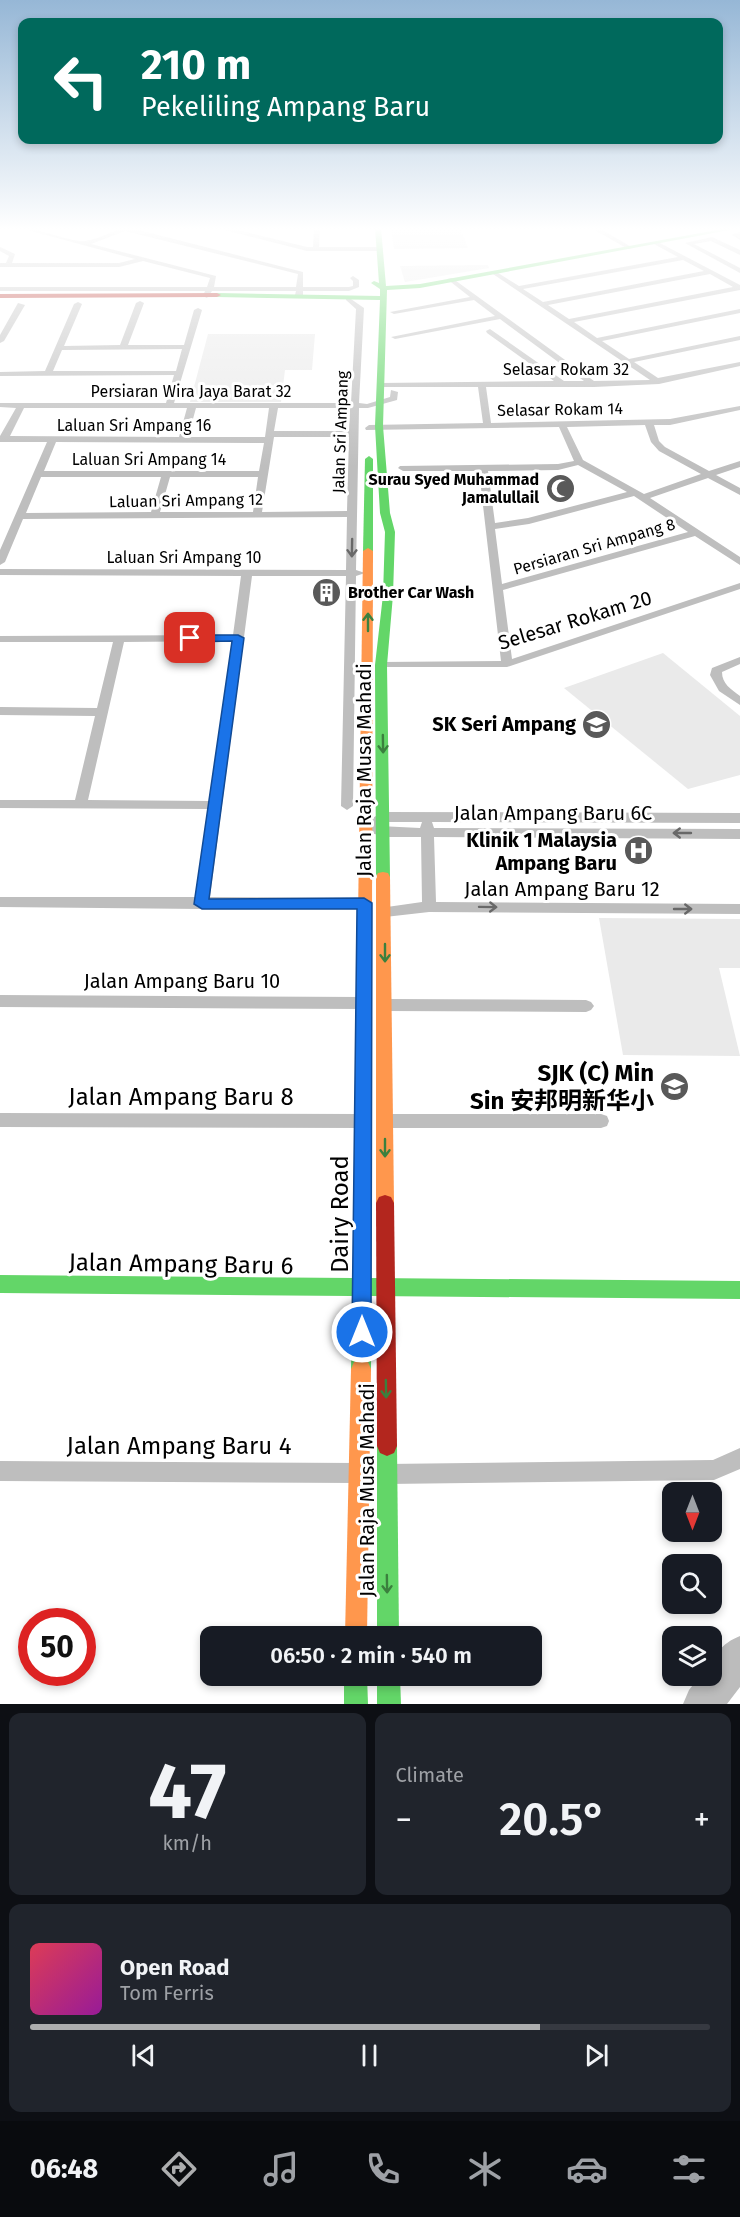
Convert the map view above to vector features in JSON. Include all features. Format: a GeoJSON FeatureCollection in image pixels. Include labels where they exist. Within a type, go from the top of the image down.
{"type":"FeatureCollection","features":[{"type":"Feature","properties":{"kind":"main road","name":"Jalan Raja Musa Mahadi"},"geometry":{"type":"LineString","coordinates":[[377,308],[367,404],[374,427],[385,513],[390,532],[381,665],[385,912],[388,1626]]}},
{"type":"Feature","properties":{"kind":"main road","name":"Jalan Raja Musa Mahadi"},"geometry":{"type":"LineString","coordinates":[[367,404],[388,388],[381,308]]}},
{"type":"Feature","properties":{"kind":"main road","name":"Jalan Raja Musa Mahadi"},"geometry":{"type":"LineString","coordinates":[[366,827],[374,427]]}},
{"type":"Feature","properties":{"kind":"main road"},"geometry":{"type":"LineString","coordinates":[[381,665],[381,588],[372,573],[381,570],[385,513]]}},
{"type":"Feature","properties":{"kind":"main road","name":"Dairy Road"},"geometry":{"type":"LineString","coordinates":[[356,1626],[366,827]]}},
{"type":"Feature","properties":{"kind":"main road","name":"Jalan Ampang Baru 6"},"geometry":{"type":"LineString","coordinates":[[0,1284],[385,1288]]}},
{"type":"Feature","properties":{"kind":"main road"},"geometry":{"type":"LineString","coordinates":[[385,1288],[738,1295]]}},
{"type":"Feature","properties":{"kind":"main road"},"geometry":{"type":"LineString","coordinates":[[356,1686],[356,1704]]}},
{"type":"Feature","properties":{"kind":"main road"},"geometry":{"type":"LineString","coordinates":[[389,1686],[389,1704]]}},
{"type":"Feature","properties":{"kind":"street"},"geometry":{"type":"LineString","coordinates":[[0,341],[20,308]]}},
{"type":"Feature","properties":{"kind":"street"},"geometry":{"type":"LineString","coordinates":[[48,374],[77,308]]}},
{"type":"Feature","properties":{"kind":"street"},"geometry":{"type":"LineString","coordinates":[[123,347],[138,308]]}},
{"type":"Feature","properties":{"kind":"street","name":"Jalan Sri Ampang"},"geometry":{"type":"LineString","coordinates":[[347,806],[353,434],[367,404],[357,374],[359,308]]}},
{"type":"Feature","properties":{"kind":"street"},"geometry":{"type":"LineString","coordinates":[[394,312],[420,308]]}},
{"type":"Feature","properties":{"kind":"street"},"geometry":{"type":"LineString","coordinates":[[488,308],[594,385]]}},
{"type":"Feature","properties":{"kind":"street"},"geometry":{"type":"LineString","coordinates":[[548,308],[659,382]]}},
{"type":"Feature","properties":{"kind":"street"},"geometry":{"type":"LineString","coordinates":[[569,321],[639,308]]}},
{"type":"Feature","properties":{"kind":"street"},"geometry":{"type":"LineString","coordinates":[[169,406],[198,310]]}},
{"type":"Feature","properties":{"kind":"street"},"geometry":{"type":"LineString","coordinates":[[596,340],[740,311]]}},
{"type":"Feature","properties":{"kind":"street"},"geometry":{"type":"LineString","coordinates":[[396,336],[501,317]]}},
{"type":"Feature","properties":{"kind":"street"},"geometry":{"type":"LineString","coordinates":[[0,321],[12,321]]}},
{"type":"Feature","properties":{"kind":"street"},"geometry":{"type":"LineString","coordinates":[[490,331],[563,384]]}},
{"type":"Feature","properties":{"kind":"street"},"geometry":{"type":"LineString","coordinates":[[628,361],[740,338]]}},
{"type":"Feature","properties":{"kind":"street"},"geometry":{"type":"LineString","coordinates":[[60,348],[186,347]]}},
{"type":"Feature","properties":{"kind":"street","name":"Selasar Rokam 32"},"geometry":{"type":"LineString","coordinates":[[388,388],[659,382],[740,364]]}},
{"type":"Feature","properties":{"kind":"street"},"geometry":{"type":"LineString","coordinates":[[0,374],[178,373]]}},
{"type":"Feature","properties":{"kind":"street"},"geometry":{"type":"LineString","coordinates":[[482,385],[487,425]]}},
{"type":"Feature","properties":{"kind":"street","name":"Persiaran Wira Jaya Barat 32"},"geometry":{"type":"LineString","coordinates":[[0,405],[367,404]]}},
{"type":"Feature","properties":{"kind":"street"},"geometry":{"type":"LineString","coordinates":[[2,439],[21,405]]}},
{"type":"Feature","properties":{"kind":"street"},"geometry":{"type":"LineString","coordinates":[[183,440],[192,406]]}},
{"type":"Feature","properties":{"kind":"street"},"geometry":{"type":"LineString","coordinates":[[257,514],[274,406]]}},
{"type":"Feature","properties":{"kind":"street","name":"Selasar Rokam 14"},"geometry":{"type":"LineString","coordinates":[[374,427],[670,422],[740,408]]}},
{"type":"Feature","properties":{"kind":"street"},"geometry":{"type":"LineString","coordinates":[[648,423],[656,442],[662,449],[740,492]]}},
{"type":"Feature","properties":{"kind":"street"},"geometry":{"type":"LineString","coordinates":[[562,424],[579,462],[698,532],[740,562]]}},
{"type":"Feature","properties":{"kind":"street","name":"Laluan Sri Ampang 16"},"geometry":{"type":"LineString","coordinates":[[2,439],[183,440],[353,434]]}},
{"type":"Feature","properties":{"kind":"street"},"geometry":{"type":"LineString","coordinates":[[0,562],[53,439]]}},
{"type":"Feature","properties":{"kind":"street"},"geometry":{"type":"LineString","coordinates":[[403,468],[558,468],[579,462]]}},
{"type":"Feature","properties":{"kind":"street"},"geometry":{"type":"LineString","coordinates":[[490,527],[539,519],[638,495],[740,464]]}},
{"type":"Feature","properties":{"kind":"street"},"geometry":{"type":"LineString","coordinates":[[483,468],[507,664]]}},
{"type":"Feature","properties":{"kind":"street","name":"Laluan Sri Ampang 14"},"geometry":{"type":"LineString","coordinates":[[37,474],[262,474]]}},
{"type":"Feature","properties":{"kind":"street"},"geometry":{"type":"LineString","coordinates":[[155,515],[166,474]]}},
{"type":"Feature","properties":{"kind":"street","name":"Laluan Sri Ampang 12"},"geometry":{"type":"LineString","coordinates":[[20,516],[353,514]]}},
{"type":"Feature","properties":{"kind":"street","name":"Persiaran Sri Ampang 8"},"geometry":{"type":"LineString","coordinates":[[499,588],[698,532]]}},
{"type":"Feature","properties":{"kind":"street","name":"Laluan Sri Ampang 10"},"geometry":{"type":"LineString","coordinates":[[0,572],[372,573]]}},
{"type":"Feature","properties":{"kind":"street"},"geometry":{"type":"LineString","coordinates":[[202,904],[247,572]]}},
{"type":"Feature","properties":{"kind":"street","name":"Selesar Rokam 20"},"geometry":{"type":"LineString","coordinates":[[381,665],[507,664],[740,586]]}},
{"type":"Feature","properties":{"kind":"street"},"geometry":{"type":"LineString","coordinates":[[0,639],[238,638]]}},
{"type":"Feature","properties":{"kind":"street"},"geometry":{"type":"LineString","coordinates":[[80,804],[118,639]]}},
{"type":"Feature","properties":{"kind":"street"},"geometry":{"type":"LineString","coordinates":[[740,660],[716,670],[714,676],[718,683],[740,701]]}},
{"type":"Feature","properties":{"kind":"street"},"geometry":{"type":"LineString","coordinates":[[0,711],[101,712]]}},
{"type":"Feature","properties":{"kind":"street"},"geometry":{"type":"LineString","coordinates":[[0,804],[215,805]]}},
{"type":"Feature","properties":{"kind":"street"},"geometry":{"type":"LineString","coordinates":[[366,827],[384,817],[740,818]]}},
{"type":"Feature","properties":{"kind":"street"},"geometry":{"type":"LineString","coordinates":[[429,907],[427,825],[435,821],[474,818]]}},
{"type":"Feature","properties":{"kind":"street","name":"Jalan Ampang Baru 6C"},"geometry":{"type":"LineString","coordinates":[[366,827],[384,832],[740,834]]}},
{"type":"Feature","properties":{"kind":"street"},"geometry":{"type":"LineString","coordinates":[[0,902],[364,903]]}},
{"type":"Feature","properties":{"kind":"street","name":"Jalan Ampang Baru 12"},"geometry":{"type":"LineString","coordinates":[[385,912],[429,907],[740,909]]}},
{"type":"Feature","properties":{"kind":"street","name":"Jalan Ampang Baru 10"},"geometry":{"type":"LineString","coordinates":[[0,1000],[364,1003]]}},
{"type":"Feature","properties":{"kind":"street"},"geometry":{"type":"LineString","coordinates":[[385,1005],[586,1006]]}},
{"type":"Feature","properties":{"kind":"street","name":"Jalan Ampang Baru 8"},"geometry":{"type":"LineString","coordinates":[[0,1120],[363,1121]]}},
{"type":"Feature","properties":{"kind":"street"},"geometry":{"type":"LineString","coordinates":[[385,1120],[601,1121]]}},
{"type":"Feature","properties":{"kind":"street"},"geometry":{"type":"LineString","coordinates":[[387,1474],[714,1470],[740,1458]]}},
{"type":"Feature","properties":{"kind":"street","name":"Jalan Ampang Baru 4"},"geometry":{"type":"LineString","coordinates":[[0,1471],[357,1473]]}},
{"type":"Feature","properties":{"kind":"shaded area"},"geometry":{"type":"Polygon","coordinates":[[[208,334],[315,334],[312,370],[285,370],[281,402],[190,402],[208,334]]]}},
{"type":"Feature","properties":{"kind":"shaded area"},"geometry":{"type":"Polygon","coordinates":[[[663,653],[740,716],[740,775],[688,789],[564,688],[663,653]]]}},
{"type":"Feature","properties":{"kind":"shaded area"},"geometry":{"type":"Polygon","coordinates":[[[599,918],[740,919],[740,968],[719,968],[740,1056],[623,1055],[599,918]]]}},
{"type":"Feature","properties":{"kind":"waterway"},"geometry":{"type":"LineString","coordinates":[[703,1704],[740,1655]]}},
{"type":"Feature","properties":{"kind":"traffic: fast"},"geometry":{"type":"LineString","coordinates":[[383,877],[381,665],[388,595],[390,532],[385,513],[379,426],[384,308]]}},
{"type":"Feature","properties":{"kind":"traffic: fast"},"geometry":{"type":"LineString","coordinates":[[368,551],[369,459]]}},
{"type":"Feature","properties":{"kind":"traffic: fast"},"geometry":{"type":"LineString","coordinates":[[361,1369],[365,918]]}},
{"type":"Feature","properties":{"kind":"traffic: fast"},"geometry":{"type":"LineString","coordinates":[[0,1284],[740,1290]]}},
{"type":"Feature","properties":{"kind":"traffic: fast"},"geometry":{"type":"LineString","coordinates":[[387,1446],[388,1626]]}},
{"type":"Feature","properties":{"kind":"traffic: fast"},"geometry":{"type":"LineString","coordinates":[[356,1686],[356,1704]]}},
{"type":"Feature","properties":{"kind":"traffic: fast"},"geometry":{"type":"LineString","coordinates":[[389,1686],[389,1704]]}},
{"type":"Feature","properties":{"kind":"traffic: slow"},"geometry":{"type":"LineString","coordinates":[[365,918],[368,551]]}},
{"type":"Feature","properties":{"kind":"traffic: slow"},"geometry":{"type":"LineString","coordinates":[[383,877],[385,1203]]}},
{"type":"Feature","properties":{"kind":"traffic: slow"},"geometry":{"type":"LineString","coordinates":[[356,1626],[361,1369]]}},
{"type":"Feature","properties":{"kind":"traffic: jam"},"geometry":{"type":"LineString","coordinates":[[385,1203],[387,1446]]}},
{"type":"Feature","properties":{"kind":"place","name":"Surau Syed Muhammad Jamalullail"},"geometry":{"type":"Point","coordinates":[560,488]}},
{"type":"Feature","properties":{"kind":"place","name":"Brother Car Wash"},"geometry":{"type":"Point","coordinates":[327,592]}},
{"type":"Feature","properties":{"kind":"place","name":"SK Seri Ampang"},"geometry":{"type":"Point","coordinates":[597,724]}},
{"type":"Feature","properties":{"kind":"place","name":"Klinik 1 Malaysia Ampang Baru"},"geometry":{"type":"Point","coordinates":[638,851]}},
{"type":"Feature","properties":{"kind":"place","name":"SJK (C) Min Sin 安邦明新华小"},"geometry":{"type":"Point","coordinates":[675,1087]}},
{"type":"Feature","properties":{"kind":"route"},"geometry":{"type":"LineString","coordinates":[[190,638],[238,638],[202,904],[364,903],[362,1332]]}}]}
